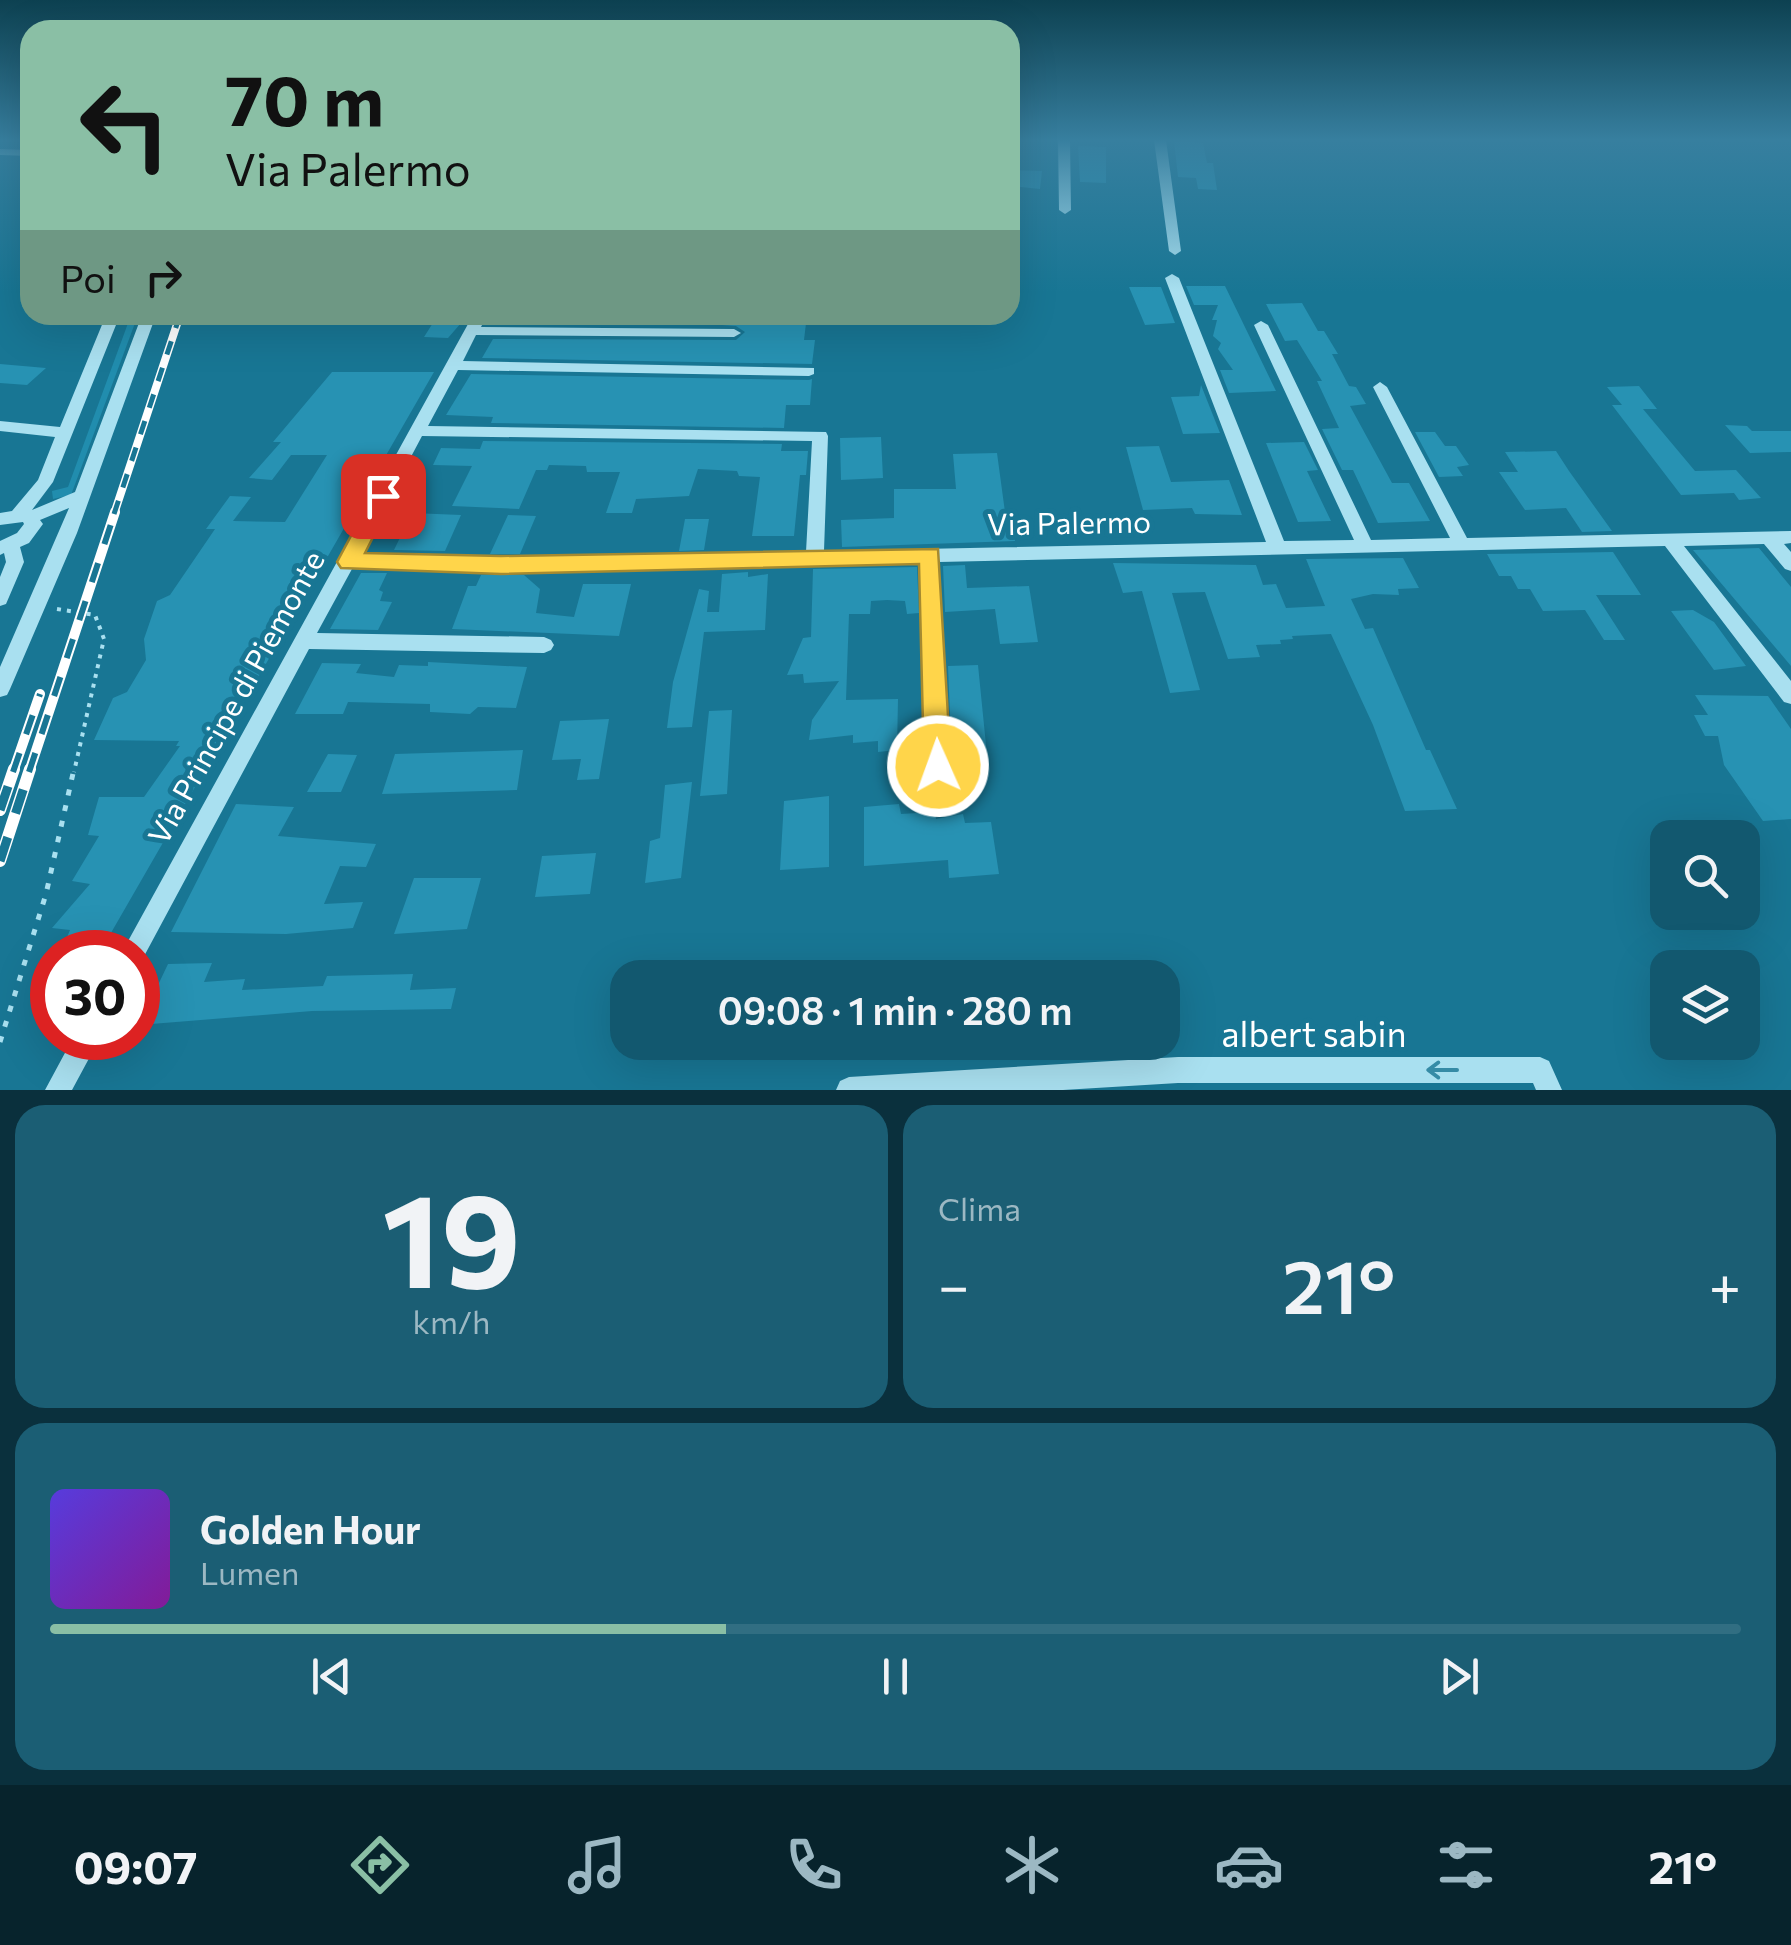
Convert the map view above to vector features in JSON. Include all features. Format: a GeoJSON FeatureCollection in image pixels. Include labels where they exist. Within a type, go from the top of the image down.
{"type":"FeatureCollection","features":[{"type":"Feature","properties":{"kind":"street"},"geometry":{"type":"LineString","coordinates":[[1065,191],[1065,210]]}},
{"type":"Feature","properties":{"kind":"street"},"geometry":{"type":"LineString","coordinates":[[1167,191],[1175,252]]}},
{"type":"Feature","properties":{"kind":"street"},"geometry":{"type":"LineString","coordinates":[[1172,278],[1277,547]]}},
{"type":"Feature","properties":{"kind":"street"},"geometry":{"type":"LineString","coordinates":[[0,599],[15,562],[18,532],[45,482],[109,325]]}},
{"type":"Feature","properties":{"kind":"street"},"geometry":{"type":"LineString","coordinates":[[0,690],[68,533],[78,496],[145,325]]}},
{"type":"Feature","properties":{"kind":"street","name":"Via Principe di Piemonte"},"geometry":{"type":"LineString","coordinates":[[146,930],[349,562],[474,325]]}},
{"type":"Feature","properties":{"kind":"street"},"geometry":{"type":"LineString","coordinates":[[527,325],[734,333]]}},
{"type":"Feature","properties":{"kind":"street"},"geometry":{"type":"LineString","coordinates":[[1261,326],[1365,544]]}},
{"type":"Feature","properties":{"kind":"street"},"geometry":{"type":"LineString","coordinates":[[453,364],[809,371]]}},
{"type":"Feature","properties":{"kind":"street"},"geometry":{"type":"LineString","coordinates":[[1380,387],[1461,542]]}},
{"type":"Feature","properties":{"kind":"street"},"geometry":{"type":"LineString","coordinates":[[0,426],[66,432]]}},
{"type":"Feature","properties":{"kind":"street"},"geometry":{"type":"LineString","coordinates":[[417,431],[820,436],[816,557]]}},
{"type":"Feature","properties":{"kind":"street"},"geometry":{"type":"LineString","coordinates":[[18,532],[78,496]]}},
{"type":"Feature","properties":{"kind":"street"},"geometry":{"type":"LineString","coordinates":[[0,519],[18,532],[68,533]]}},
{"type":"Feature","properties":{"kind":"street","name":"Via Palermo"},"geometry":{"type":"LineString","coordinates":[[349,562],[501,565],[1791,536]]}},
{"type":"Feature","properties":{"kind":"street"},"geometry":{"type":"LineString","coordinates":[[1768,537],[1791,564]]}},
{"type":"Feature","properties":{"kind":"street"},"geometry":{"type":"LineString","coordinates":[[1670,540],[1791,696]]}},
{"type":"Feature","properties":{"kind":"street"},"geometry":{"type":"LineString","coordinates":[[930,555],[938,766]]}},
{"type":"Feature","properties":{"kind":"street"},"geometry":{"type":"LineString","coordinates":[[306,640],[544,645]]}},
{"type":"Feature","properties":{"kind":"street"},"geometry":{"type":"LineString","coordinates":[[58,1090],[75,1060]]}},
{"type":"Feature","properties":{"kind":"street","name":"albert sabin"},"geometry":{"type":"LineString","coordinates":[[849,1090],[1178,1070],[1544,1080]]}},
{"type":"Feature","properties":{"kind":"path"},"geometry":{"type":"LineString","coordinates":[[0,1042],[46,894],[104,639],[102,618],[96,612],[58,610],[54,606]]}},
{"type":"Feature","properties":{"kind":"shaded area"},"geometry":{"type":"Polygon","coordinates":[[[127,325],[134,325],[71,495],[53,499],[52,491],[68,487],[127,325]]]}},
{"type":"Feature","properties":{"kind":"building"},"geometry":{"type":"Polygon","coordinates":[[[1186,286],[1225,286],[1276,391],[1229,393],[1220,370],[1233,370],[1218,349],[1221,343],[1213,336],[1217,320],[1212,320],[1218,305],[1194,305],[1186,286]]]}},
{"type":"Feature","properties":{"kind":"building"},"geometry":{"type":"Polygon","coordinates":[[[1129,287],[1161,287],[1175,323],[1145,325],[1129,287]]]}},
{"type":"Feature","properties":{"kind":"building"},"geometry":{"type":"Polygon","coordinates":[[[1302,303],[1318,331],[1324,331],[1338,354],[1332,354],[1349,386],[1356,387],[1366,404],[1350,406],[1392,483],[1409,483],[1430,521],[1378,523],[1353,470],[1342,470],[1322,429],[1339,428],[1317,381],[1322,381],[1297,340],[1285,341],[1266,304],[1302,303]]]}},
{"type":"Feature","properties":{"kind":"building"},"geometry":{"type":"Polygon","coordinates":[[[432,325],[459,325],[448,338],[424,337],[432,325]]]}},
{"type":"Feature","properties":{"kind":"building"},"geometry":{"type":"Polygon","coordinates":[[[722,325],[806,325],[804,340],[815,340],[812,364],[482,358],[493,339],[736,340],[745,332],[736,326],[722,325]]]}},
{"type":"Feature","properties":{"kind":"building"},"geometry":{"type":"Polygon","coordinates":[[[0,364],[46,368],[27,385],[0,383],[0,364]]]}},
{"type":"Feature","properties":{"kind":"building"},"geometry":{"type":"Polygon","coordinates":[[[332,372],[434,372],[113,930],[52,928],[90,884],[72,881],[99,836],[88,835],[99,797],[144,797],[180,746],[176,746],[179,741],[94,740],[113,698],[127,692],[146,660],[144,639],[157,601],[170,595],[215,529],[206,529],[230,496],[251,497],[233,521],[285,522],[327,455],[291,455],[272,480],[249,478],[281,442],[273,442],[332,372]]]}},
{"type":"Feature","properties":{"kind":"building"},"geometry":{"type":"Polygon","coordinates":[[[471,374],[812,379],[810,405],[786,405],[784,428],[491,423],[493,417],[446,415],[471,374]]]}},
{"type":"Feature","properties":{"kind":"building"},"geometry":{"type":"Polygon","coordinates":[[[1201,385],[1220,433],[1183,434],[1171,397],[1199,396],[1201,385]]]}},
{"type":"Feature","properties":{"kind":"building"},"geometry":{"type":"Polygon","coordinates":[[[1639,386],[1657,409],[1643,409],[1695,471],[1736,470],[1761,498],[1739,500],[1734,493],[1681,495],[1612,405],[1622,405],[1607,387],[1639,386]]]}},
{"type":"Feature","properties":{"kind":"building"},"geometry":{"type":"Polygon","coordinates":[[[1725,425],[1747,426],[1752,431],[1791,431],[1791,452],[1750,453],[1725,425]]]}},
{"type":"Feature","properties":{"kind":"building"},"geometry":{"type":"Polygon","coordinates":[[[1415,432],[1435,432],[1445,446],[1456,446],[1469,465],[1457,467],[1463,476],[1439,477],[1415,432]]]}},
{"type":"Feature","properties":{"kind":"building"},"geometry":{"type":"Polygon","coordinates":[[[881,437],[883,478],[841,480],[840,438],[881,437]]]}},
{"type":"Feature","properties":{"kind":"building"},"geometry":{"type":"Polygon","coordinates":[[[483,441],[782,444],[781,451],[808,451],[806,475],[800,475],[794,536],[752,536],[760,477],[739,476],[737,471],[698,469],[689,496],[636,499],[632,513],[606,513],[620,472],[587,472],[586,466],[549,465],[547,470],[536,470],[519,509],[452,506],[472,466],[433,465],[441,448],[480,449],[483,441]]]}},
{"type":"Feature","properties":{"kind":"building"},"geometry":{"type":"Polygon","coordinates":[[[1304,442],[1318,470],[1307,471],[1331,521],[1298,522],[1266,443],[1304,442]]]}},
{"type":"Feature","properties":{"kind":"building"},"geometry":{"type":"Polygon","coordinates":[[[1159,446],[1171,482],[1229,480],[1242,515],[1195,514],[1192,508],[1143,510],[1126,447],[1159,446]]]}},
{"type":"Feature","properties":{"kind":"building"},"geometry":{"type":"Polygon","coordinates":[[[1556,451],[1612,531],[1582,532],[1566,508],[1525,510],[1499,472],[1518,472],[1505,452],[1556,451]]]}},
{"type":"Feature","properties":{"kind":"building"},"geometry":{"type":"Polygon","coordinates":[[[997,453],[1005,512],[1010,512],[1015,541],[842,547],[841,520],[894,518],[894,489],[956,489],[953,454],[997,453]]]}},
{"type":"Feature","properties":{"kind":"building"},"geometry":{"type":"Polygon","coordinates":[[[412,513],[461,515],[445,551],[394,550],[412,513]]]}},
{"type":"Feature","properties":{"kind":"building"},"geometry":{"type":"Polygon","coordinates":[[[508,515],[536,516],[520,554],[490,554],[508,515]]]}},
{"type":"Feature","properties":{"kind":"building"},"geometry":{"type":"Polygon","coordinates":[[[685,519],[709,519],[704,550],[679,551],[685,519]]]}},
{"type":"Feature","properties":{"kind":"building"},"geometry":{"type":"Polygon","coordinates":[[[1759,548],[1791,587],[1791,666],[1693,550],[1759,548]]]}},
{"type":"Feature","properties":{"kind":"building"},"geometry":{"type":"Polygon","coordinates":[[[1613,552],[1641,595],[1596,595],[1625,640],[1604,640],[1585,610],[1543,611],[1530,589],[1518,589],[1511,576],[1499,576],[1487,554],[1613,552]]]}},
{"type":"Feature","properties":{"kind":"building"},"geometry":{"type":"Polygon","coordinates":[[[1403,558],[1419,588],[1398,589],[1399,595],[1373,594],[1351,599],[1365,629],[1373,628],[1426,750],[1430,750],[1457,809],[1405,811],[1373,725],[1331,634],[1292,636],[1293,639],[1280,640],[1281,644],[1256,645],[1260,657],[1228,659],[1205,592],[1172,593],[1200,690],[1170,693],[1142,591],[1123,593],[1113,563],[1256,565],[1263,585],[1276,584],[1286,608],[1325,606],[1306,559],[1403,558]]]}},
{"type":"Feature","properties":{"kind":"building"},"geometry":{"type":"Polygon","coordinates":[[[965,565],[967,588],[1029,586],[1038,642],[1000,644],[995,609],[945,612],[943,566],[965,565]]]}},
{"type":"Feature","properties":{"kind":"building"},"geometry":{"type":"Polygon","coordinates":[[[917,567],[919,613],[907,614],[905,601],[887,600],[871,601],[870,614],[849,614],[846,700],[898,699],[897,750],[878,752],[878,741],[853,743],[853,735],[809,740],[812,720],[839,681],[804,683],[803,674],[787,675],[803,638],[811,637],[813,569],[917,567]]]}},
{"type":"Feature","properties":{"kind":"building"},"geometry":{"type":"Polygon","coordinates":[[[748,572],[748,577],[768,574],[765,630],[704,632],[692,727],[667,728],[673,682],[699,589],[709,591],[707,612],[719,612],[722,574],[748,572]]]}},
{"type":"Feature","properties":{"kind":"building"},"geometry":{"type":"Polygon","coordinates":[[[361,573],[387,573],[379,590],[383,592],[380,601],[392,602],[378,630],[330,629],[361,573]]]}},
{"type":"Feature","properties":{"kind":"building"},"geometry":{"type":"Polygon","coordinates":[[[481,575],[524,575],[540,589],[536,613],[574,617],[583,584],[631,584],[619,636],[452,629],[468,586],[476,586],[481,575]]]}},
{"type":"Feature","properties":{"kind":"building"},"geometry":{"type":"Polygon","coordinates":[[[1693,610],[1714,622],[1746,666],[1714,670],[1671,611],[1693,610]]]}},
{"type":"Feature","properties":{"kind":"building"},"geometry":{"type":"Polygon","coordinates":[[[428,662],[527,667],[516,708],[478,707],[470,714],[430,712],[430,704],[348,702],[343,714],[295,714],[322,663],[361,664],[356,673],[394,677],[399,665],[428,666],[428,662]]]}},
{"type":"Feature","properties":{"kind":"building"},"geometry":{"type":"Polygon","coordinates":[[[978,665],[988,765],[952,767],[948,666],[978,665]]]}},
{"type":"Feature","properties":{"kind":"building"},"geometry":{"type":"Polygon","coordinates":[[[1695,695],[1768,696],[1791,729],[1791,819],[1763,821],[1724,765],[1718,736],[1705,736],[1694,715],[1708,715],[1695,695]]]}},
{"type":"Feature","properties":{"kind":"building"},"geometry":{"type":"Polygon","coordinates":[[[732,710],[727,794],[700,796],[709,711],[732,710]]]}},
{"type":"Feature","properties":{"kind":"building"},"geometry":{"type":"Polygon","coordinates":[[[609,719],[599,779],[577,780],[581,759],[552,760],[560,721],[609,719]]]}},
{"type":"Feature","properties":{"kind":"building"},"geometry":{"type":"Polygon","coordinates":[[[523,750],[517,790],[382,794],[395,754],[523,750]]]}},
{"type":"Feature","properties":{"kind":"building"},"geometry":{"type":"Polygon","coordinates":[[[328,754],[357,755],[341,792],[307,792],[328,754]]]}},
{"type":"Feature","properties":{"kind":"building"},"geometry":{"type":"Polygon","coordinates":[[[692,782],[681,878],[645,883],[650,841],[660,838],[665,785],[692,782]]]}},
{"type":"Feature","properties":{"kind":"building"},"geometry":{"type":"Polygon","coordinates":[[[829,796],[829,867],[780,870],[784,801],[829,796]]]}},
{"type":"Feature","properties":{"kind":"building"},"geometry":{"type":"Polygon","coordinates":[[[236,804],[294,807],[278,836],[376,844],[366,867],[340,866],[324,904],[363,902],[353,928],[286,934],[171,932],[236,804]]]}},
{"type":"Feature","properties":{"kind":"building"},"geometry":{"type":"Polygon","coordinates":[[[899,804],[901,814],[935,812],[936,819],[963,814],[965,823],[991,822],[999,874],[949,878],[948,860],[864,866],[864,807],[899,804]]]}},
{"type":"Feature","properties":{"kind":"building"},"geometry":{"type":"Polygon","coordinates":[[[596,853],[590,894],[535,897],[542,856],[596,853]]]}},
{"type":"Feature","properties":{"kind":"building"},"geometry":{"type":"Polygon","coordinates":[[[414,878],[481,878],[467,929],[394,934],[414,878]]]}},
{"type":"Feature","properties":{"kind":"building"},"geometry":{"type":"Polygon","coordinates":[[[212,963],[204,982],[245,979],[242,990],[323,986],[327,976],[413,974],[410,990],[456,988],[451,1009],[312,1011],[160,1023],[160,981],[168,964],[212,963]]]}},
{"type":"Feature","properties":{"kind":"railway"},"geometry":{"type":"LineString","coordinates":[[114,514],[177,325]]}},
{"type":"Feature","properties":{"kind":"railway"},"geometry":{"type":"LineString","coordinates":[[29,772],[115,512]]}},
{"type":"Feature","properties":{"kind":"railway"},"geometry":{"type":"LineString","coordinates":[[13,772],[40,694]]}},
{"type":"Feature","properties":{"kind":"railway"},"geometry":{"type":"LineString","coordinates":[[0,810],[14,769]]}},
{"type":"Feature","properties":{"kind":"railway"},"geometry":{"type":"LineString","coordinates":[[0,861],[30,769]]}},
{"type":"Feature","properties":{"kind":"route"},"geometry":{"type":"LineString","coordinates":[[383,496],[349,562],[501,565],[930,555],[938,766]]}}]}
